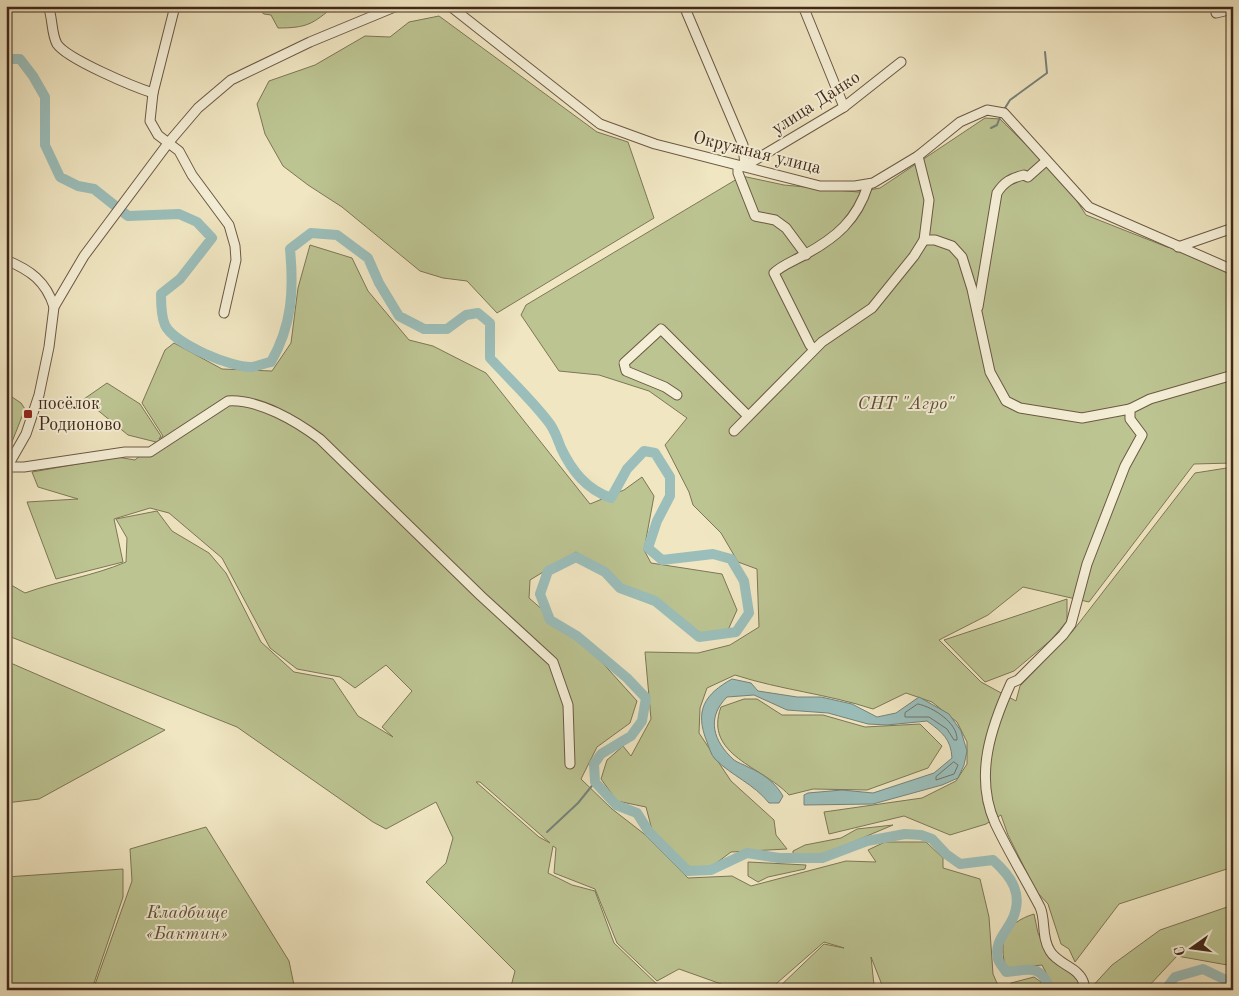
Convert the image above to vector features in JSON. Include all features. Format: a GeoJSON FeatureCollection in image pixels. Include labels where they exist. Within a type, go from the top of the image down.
{"type":"FeatureCollection","features":[{"type":"Feature","properties":{"kind":"street"},"geometry":{"type":"LineString","coordinates":[[48,6],[56,40],[66,53],[133,87],[153,93]]}},
{"type":"Feature","properties":{"kind":"street"},"geometry":{"type":"LineString","coordinates":[[175,6],[153,93],[150,121],[158,135],[178,151],[192,175],[224,215],[232,234],[236,260],[224,313]]}},
{"type":"Feature","properties":{"kind":"street"},"geometry":{"type":"LineString","coordinates":[[7,468],[26,434],[39,395],[49,347],[54,307],[84,256],[169,142],[198,108],[221,87],[250,70],[397,6]]}},
{"type":"Feature","properties":{"kind":"street","name":"Окружная улица"},"geometry":{"type":"LineString","coordinates":[[450,6],[600,124],[655,144],[820,186],[868,185],[888,176],[918,156],[960,122],[987,110],[1004,113],[1089,207],[1233,270]]}},
{"type":"Feature","properties":{"kind":"street"},"geometry":{"type":"LineString","coordinates":[[684,6],[743,145],[741,166],[738,173],[755,216],[775,220],[786,228],[806,255]]}},
{"type":"Feature","properties":{"kind":"street"},"geometry":{"type":"LineString","coordinates":[[803,6],[844,107]]}},
{"type":"Feature","properties":{"kind":"street"},"geometry":{"type":"LineString","coordinates":[[1216,13],[1233,9]]}},
{"type":"Feature","properties":{"kind":"street","name":"улица Данко"},"geometry":{"type":"LineString","coordinates":[[741,166],[844,107],[901,62]]}},
{"type":"Feature","properties":{"kind":"street"},"geometry":{"type":"LineString","coordinates":[[734,431],[835,331],[872,308],[885,294],[924,240],[929,200],[918,156]]}},
{"type":"Feature","properties":{"kind":"street"},"geometry":{"type":"LineString","coordinates":[[978,317],[996,193],[1002,185],[1012,178],[1024,175],[1028,177],[1046,161]]}},
{"type":"Feature","properties":{"kind":"street"},"geometry":{"type":"LineString","coordinates":[[814,350],[774,277],[778,269],[806,255],[848,224],[862,204],[868,185]]}},
{"type":"Feature","properties":{"kind":"street"},"geometry":{"type":"LineString","coordinates":[[1178,247],[1233,228]]}},
{"type":"Feature","properties":{"kind":"street"},"geometry":{"type":"LineString","coordinates":[[924,240],[935,240],[952,246],[962,257],[990,372],[1006,400],[1014,406],[1082,418],[1130,409],[1150,399],[1233,375]]}},
{"type":"Feature","properties":{"kind":"street"},"geometry":{"type":"LineString","coordinates":[[6,260],[35,274],[48,290],[54,307]]}},
{"type":"Feature","properties":{"kind":"street"},"geometry":{"type":"LineString","coordinates":[[677,395],[665,387],[626,371],[624,367],[624,363],[662,329],[748,416]]}},
{"type":"Feature","properties":{"kind":"street"},"geometry":{"type":"LineString","coordinates":[[7,468],[125,452],[150,452],[228,400],[240,400],[292,419],[327,445],[481,596],[553,662],[568,705],[570,764]]}},
{"type":"Feature","properties":{"kind":"street"},"geometry":{"type":"LineString","coordinates":[[1080,990],[1084,984],[1082,977],[1050,952],[1044,937],[1041,909],[994,822],[987,793],[985,772],[993,727],[1011,683],[1018,680],[1063,636],[1070,624],[1087,564],[1125,466],[1142,435],[1130,419],[1130,409]]}},
{"type":"Feature","properties":{"kind":"green space"},"geometry":{"type":"Polygon","coordinates":[[[254,6],[334,6],[309,24],[278,28],[271,15],[264,14],[254,6]]]}},
{"type":"Feature","properties":{"kind":"green space"},"geometry":{"type":"Polygon","coordinates":[[[439,16],[597,132],[628,142],[654,218],[497,313],[467,281],[443,278],[420,271],[342,207],[283,166],[265,134],[257,104],[269,81],[315,65],[365,36],[390,37],[409,22],[439,16]]]}},
{"type":"Feature","properties":{"kind":"green space","name":"СНТ \"Агро\""},"geometry":{"type":"Polygon","coordinates":[[[985,118],[1000,119],[1066,184],[1086,215],[1167,247],[1177,248],[1233,274],[1233,463],[1194,464],[1089,602],[1023,587],[988,615],[939,640],[981,682],[1016,701],[1020,686],[1072,632],[1195,473],[1233,467],[1233,867],[1119,904],[1075,962],[1069,949],[1061,944],[1048,904],[1036,891],[1008,835],[1001,815],[986,824],[950,835],[904,816],[829,834],[824,812],[922,798],[956,781],[967,764],[967,742],[957,722],[932,702],[906,693],[873,709],[839,699],[770,685],[735,675],[707,688],[700,708],[699,733],[731,781],[774,820],[776,835],[787,849],[731,852],[711,867],[689,867],[652,830],[646,807],[617,801],[601,779],[607,760],[623,746],[631,756],[651,719],[645,652],[698,653],[730,645],[759,627],[757,569],[738,562],[721,533],[693,505],[689,492],[665,445],[687,418],[649,391],[599,375],[559,371],[521,315],[526,305],[742,176],[784,185],[858,192],[880,188],[985,118]]]}},
{"type":"Feature","properties":{"kind":"green space"},"geometry":{"type":"Polygon","coordinates":[[[310,245],[352,258],[368,291],[409,340],[433,346],[486,373],[590,504],[624,490],[642,477],[654,496],[644,550],[651,563],[722,574],[737,610],[728,630],[702,634],[675,615],[624,589],[576,552],[530,580],[529,598],[599,659],[637,701],[630,723],[597,747],[581,779],[612,809],[643,833],[688,878],[732,876],[751,886],[846,861],[876,862],[868,850],[885,842],[926,842],[943,858],[943,868],[980,879],[989,917],[993,974],[1000,990],[888,990],[882,985],[871,957],[874,985],[880,990],[776,990],[824,944],[844,948],[824,942],[769,990],[738,990],[679,969],[657,981],[617,943],[595,889],[554,873],[556,848],[553,846],[548,873],[572,885],[595,891],[614,943],[663,990],[510,990],[515,971],[426,882],[446,863],[453,838],[436,802],[386,829],[373,822],[237,727],[6,635],[6,582],[25,593],[126,562],[127,538],[116,519],[157,511],[172,531],[209,553],[226,573],[261,642],[294,672],[333,679],[358,716],[393,737],[382,727],[412,691],[386,665],[355,688],[340,677],[297,669],[270,648],[222,558],[169,513],[150,508],[114,519],[123,562],[56,579],[27,502],[78,499],[38,487],[32,472],[117,457],[135,460],[156,442],[128,435],[84,399],[107,383],[140,404],[161,436],[159,439],[163,436],[142,403],[165,350],[174,343],[222,369],[272,371],[291,343],[298,288],[310,245]],[[476,782],[539,837],[550,843],[480,782],[476,782]]]}},
{"type":"Feature","properties":{"kind":"green space"},"geometry":{"type":"Polygon","coordinates":[[[6,393],[21,403],[25,409],[6,457],[6,393]]]}},
{"type":"Feature","properties":{"kind":"green space"},"geometry":{"type":"Polygon","coordinates":[[[1067,599],[1067,621],[1051,640],[1014,671],[985,682],[944,640],[1067,599]]]}},
{"type":"Feature","properties":{"kind":"green space"},"geometry":{"type":"Polygon","coordinates":[[[6,661],[165,730],[39,799],[6,803],[6,661]]]}},
{"type":"Feature","properties":{"kind":"green space"},"geometry":{"type":"Polygon","coordinates":[[[744,699],[757,699],[782,715],[823,715],[865,727],[920,724],[942,746],[928,768],[867,790],[813,789],[789,795],[778,785],[738,759],[720,737],[718,723],[721,707],[744,699]]]}},
{"type":"Feature","properties":{"kind":"green space"},"geometry":{"type":"Polygon","coordinates":[[[893,825],[822,855],[793,854],[793,851],[805,845],[841,838],[857,829],[893,825]]]}},
{"type":"Feature","properties":{"kind":"green space","name":"Кладбище «Бактин»"},"geometry":{"type":"Polygon","coordinates":[[[206,827],[289,961],[295,990],[93,990],[132,881],[130,849],[206,827]]]}},
{"type":"Feature","properties":{"kind":"green space"},"geometry":{"type":"Polygon","coordinates":[[[748,862],[806,865],[805,869],[768,877],[758,882],[748,876],[748,862]]]}},
{"type":"Feature","properties":{"kind":"green space"},"geometry":{"type":"Polygon","coordinates":[[[123,869],[123,897],[92,989],[6,990],[6,877],[123,869]]]}},
{"type":"Feature","properties":{"kind":"green space"},"geometry":{"type":"Polygon","coordinates":[[[1233,905],[1233,966],[1177,956],[1147,988],[1148,990],[1089,990],[1112,965],[1160,930],[1233,905]]]}},
{"type":"Feature","properties":{"kind":"green space"},"geometry":{"type":"Polygon","coordinates":[[[1034,914],[1038,933],[1048,955],[1080,980],[1075,990],[1055,990],[1042,965],[1006,969],[1003,950],[1006,934],[1016,922],[1034,914]]]}},
{"type":"Feature","properties":{"kind":"green space"},"geometry":{"type":"Polygon","coordinates":[[[1034,977],[1041,982],[1041,990],[1009,990],[1011,983],[1034,977]]]}},
{"type":"Feature","properties":{"kind":"water"},"geometry":{"type":"Polygon","coordinates":[[[732,679],[751,683],[758,691],[797,697],[821,697],[852,704],[877,717],[896,713],[919,697],[949,714],[961,731],[967,751],[964,765],[958,778],[942,785],[873,804],[804,805],[804,795],[808,793],[842,790],[873,793],[934,773],[952,758],[948,741],[927,721],[887,725],[868,724],[828,713],[787,710],[754,695],[727,697],[720,705],[714,721],[717,737],[721,745],[734,760],[763,775],[780,791],[783,796],[779,803],[769,803],[757,790],[715,759],[703,731],[702,712],[704,704],[715,691],[732,679]]]}},
{"type":"Feature","properties":{"kind":"waterway"},"geometry":{"type":"LineString","coordinates":[[1005,108],[1010,100],[1047,73],[1045,52]]}},
{"type":"Feature","properties":{"kind":"waterway"},"geometry":{"type":"LineString","coordinates":[[6,59],[20,59],[33,76],[45,97],[45,145],[60,177],[78,186],[94,189],[128,216],[179,214],[197,222],[212,238],[180,279],[161,294],[162,314],[165,325],[180,340],[191,347],[231,364],[252,367],[271,362],[283,335],[290,307],[292,279],[290,249],[311,233],[337,235],[368,258],[379,283],[399,316],[424,329],[447,329],[466,315],[478,313],[490,323],[490,358],[543,415],[550,424],[575,472],[594,490],[611,498],[627,469],[644,451],[655,453],[670,477],[670,496],[657,521],[648,548],[662,560],[713,554],[731,559],[744,581],[749,613],[736,632],[699,637],[655,601],[620,588],[605,572],[576,557],[548,571],[540,594],[550,620],[577,636],[627,678],[646,698],[642,721],[631,736],[601,754],[594,764],[595,782],[616,805],[637,813],[649,832],[688,871],[711,870],[747,853],[779,858],[822,858],[867,841],[905,834],[921,835],[932,839],[946,854],[960,864],[993,860],[1006,873],[1014,887],[1017,902],[1012,920],[999,943],[997,953],[999,961],[1006,972],[1028,970],[1038,972],[1047,981],[1050,990]]}},
{"type":"Feature","properties":{"kind":"waterway"},"geometry":{"type":"LineString","coordinates":[[991,128],[997,125],[1000,117]]}},
{"type":"Feature","properties":{"kind":"waterway"},"geometry":{"type":"LineString","coordinates":[[547,832],[578,803],[595,782]]}},
{"type":"Feature","properties":{"kind":"waterway"},"geometry":{"type":"LineString","coordinates":[[1165,990],[1175,977],[1203,969],[1228,981],[1233,987]]}},
{"type":"Feature","properties":{"kind":"place","name":"посёлок Родионово"},"geometry":{"type":"Point","coordinates":[28,414]}}]}
